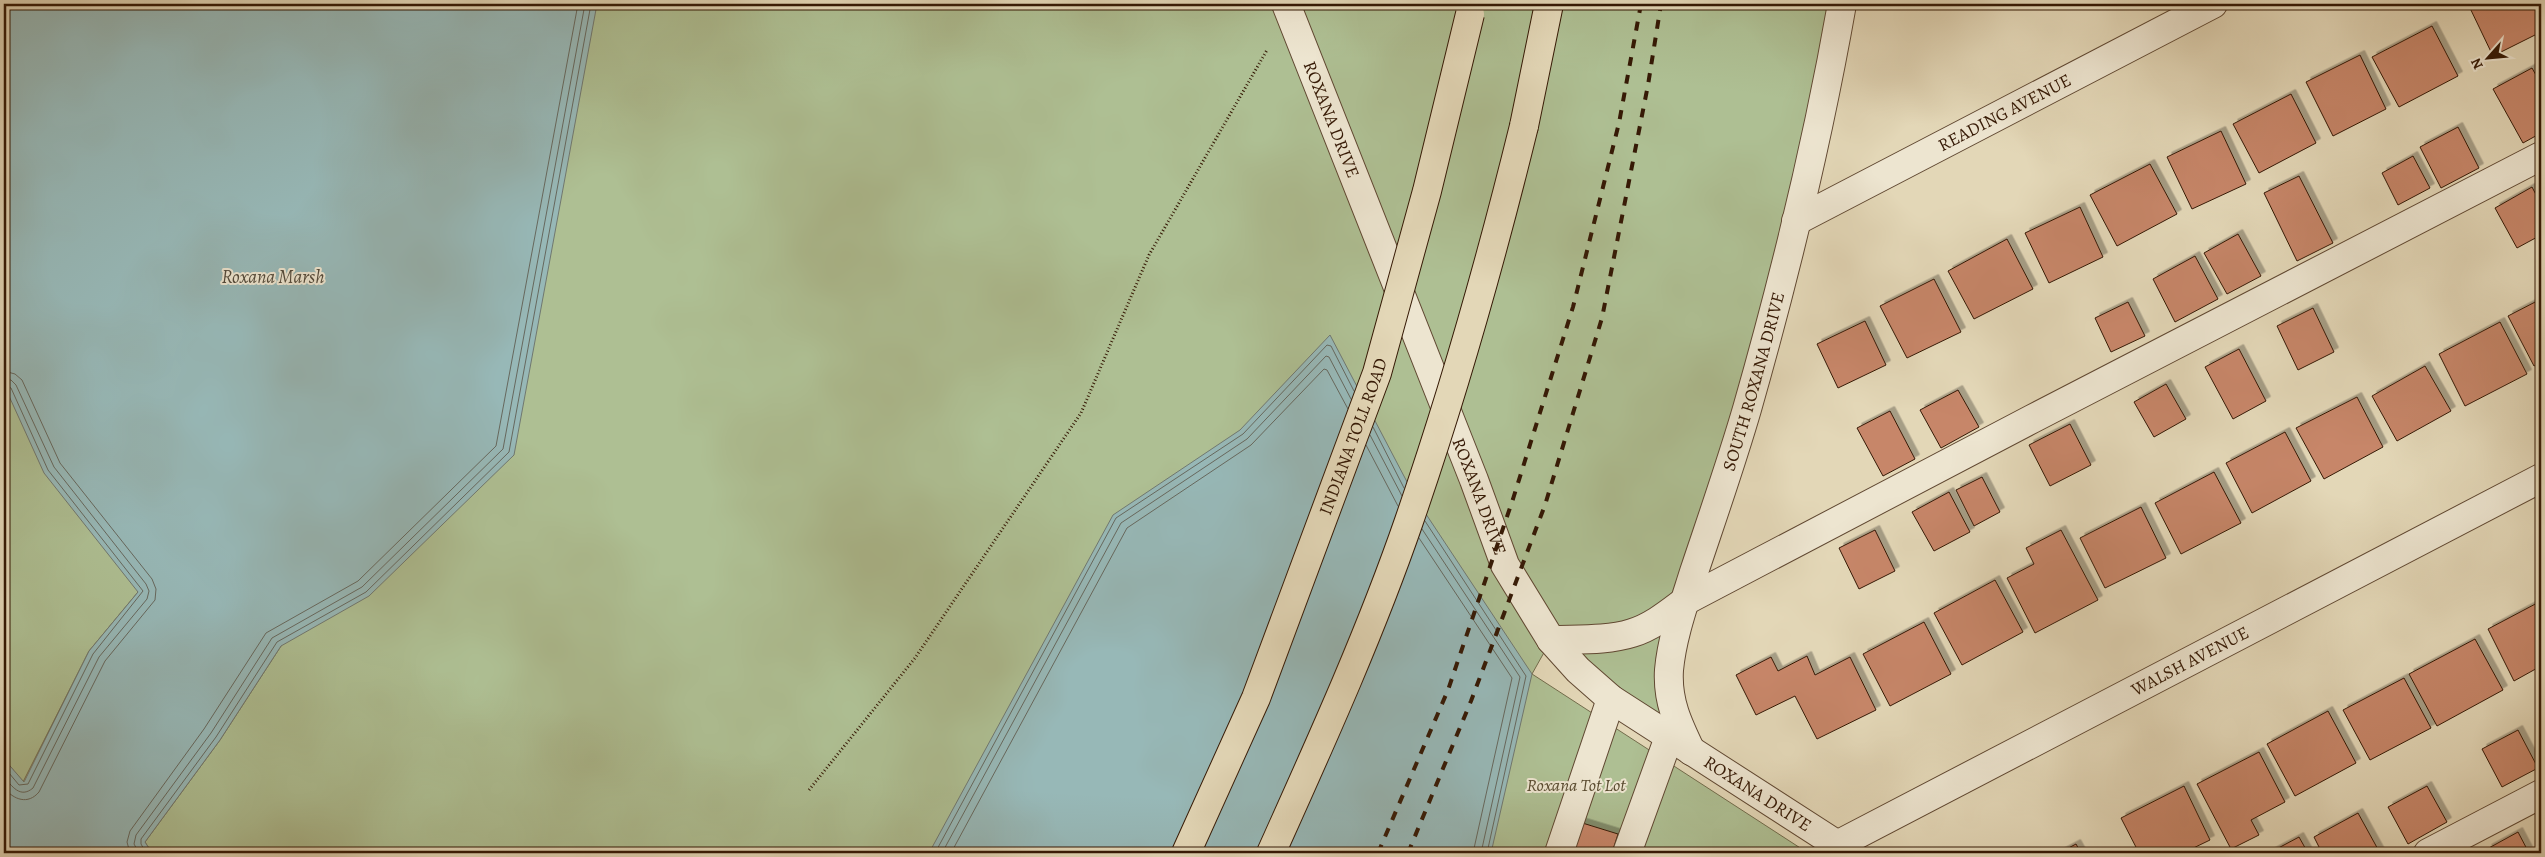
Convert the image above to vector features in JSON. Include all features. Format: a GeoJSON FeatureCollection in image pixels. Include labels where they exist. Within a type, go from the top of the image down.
{"type":"FeatureCollection","features":[{"type":"Feature","properties":{"kind":"highway"},"geometry":{"type":"LineString","coordinates":[[1270,853],[1332,717],[1409,521],[1459,370],[1493,252],[1524,126],[1549,4]]}},
{"type":"Feature","properties":{"kind":"highway","name":"INDIANA TOLL ROAD"},"geometry":{"type":"LineString","coordinates":[[1186,853],[1256,698],[1377,373],[1427,191],[1471,9]]}},
{"type":"Feature","properties":{"kind":"street","name":"SOUTH ROXANA DRIVE"},"geometry":{"type":"LineString","coordinates":[[1680,744],[1670,697],[1669,671],[1672,649],[1685,601],[1747,410],[1796,221],[1842,4]]}},
{"type":"Feature","properties":{"kind":"street","name":"READING AVENUE"},"geometry":{"type":"LineString","coordinates":[[1796,221],[2214,4]]}},
{"type":"Feature","properties":{"kind":"street","name":"ROXANA DRIVE"},"geometry":{"type":"LineString","coordinates":[[1287,7],[1474,480],[1505,565],[1551,640],[1578,670],[1611,699],[1843,849]]}},
{"type":"Feature","properties":{"kind":"street"},"geometry":{"type":"LineString","coordinates":[[1551,640],[1606,638],[1633,633],[1659,620],[1685,601],[2041,414],[2541,156]]}},
{"type":"Feature","properties":{"kind":"street","name":"WALSH AVENUE"},"geometry":{"type":"LineString","coordinates":[[1843,849],[2541,478]]}},
{"type":"Feature","properties":{"kind":"street"},"geometry":{"type":"LineString","coordinates":[[1559,853],[1611,699]]}},
{"type":"Feature","properties":{"kind":"street"},"geometry":{"type":"LineString","coordinates":[[1627,853],[1680,744]]}},
{"type":"Feature","properties":{"kind":"street"},"geometry":{"type":"LineString","coordinates":[[2428,853],[2541,794]]}},
{"type":"Feature","properties":{"kind":"path"},"geometry":{"type":"LineString","coordinates":[[809,790],[915,658],[1081,413],[1150,255],[1287,7]]}},
{"type":"Feature","properties":{"kind":"green space"},"geometry":{"type":"Polygon","coordinates":[[[4,4],[138,592],[89,651],[23,782],[4,759],[4,4]]]}},
{"type":"Feature","properties":{"kind":"green space","name":"Roxana Tot Lot"},"geometry":{"type":"Polygon","coordinates":[[[468,4],[1842,4],[1672,649],[1691,751],[1551,640],[1532,674],[1808,853],[152,853],[145,842],[220,740],[281,646],[468,4]]]}},
{"type":"Feature","properties":{"kind":"water","name":"Roxana Marsh"},"geometry":{"type":"Polygon","coordinates":[[[4,4],[597,4],[514,455],[369,596],[281,646],[220,740],[145,842],[152,853],[4,853],[4,759],[24,782],[89,651],[138,592],[44,473],[4,385],[4,4]]]}},
{"type":"Feature","properties":{"kind":"water"},"geometry":{"type":"Polygon","coordinates":[[[1330,335],[1416,499],[1532,674],[1491,853],[929,853],[1113,515],[1240,430],[1330,335]]]}},
{"type":"Feature","properties":{"kind":"building"},"geometry":{"type":"Polygon","coordinates":[[[2474,4],[2541,4],[2541,32],[2493,56],[2469,6],[2474,4]]]}},
{"type":"Feature","properties":{"kind":"building"},"geometry":{"type":"Polygon","coordinates":[[[2432,26],[2458,76],[2399,107],[2372,57],[2432,26]]]}},
{"type":"Feature","properties":{"kind":"building"},"geometry":{"type":"Polygon","coordinates":[[[2360,55],[2386,109],[2333,136],[2306,82],[2360,55]]]}},
{"type":"Feature","properties":{"kind":"building"},"geometry":{"type":"Polygon","coordinates":[[[2532,68],[2541,84],[2541,133],[2523,143],[2493,89],[2532,68]]]}},
{"type":"Feature","properties":{"kind":"building"},"geometry":{"type":"Polygon","coordinates":[[[2291,94],[2316,143],[2259,173],[2233,124],[2291,94]]]}},
{"type":"Feature","properties":{"kind":"building"},"geometry":{"type":"Polygon","coordinates":[[[2458,127],[2479,168],[2441,188],[2420,147],[2458,127]]]}},
{"type":"Feature","properties":{"kind":"building"},"geometry":{"type":"Polygon","coordinates":[[[2221,131],[2246,184],[2192,209],[2167,157],[2221,131]]]}},
{"type":"Feature","properties":{"kind":"building"},"geometry":{"type":"Polygon","coordinates":[[[2413,156],[2430,188],[2398,205],[2382,173],[2413,156]]]}},
{"type":"Feature","properties":{"kind":"building"},"geometry":{"type":"Polygon","coordinates":[[[2150,164],[2177,214],[2117,246],[2090,195],[2150,164]]]}},
{"type":"Feature","properties":{"kind":"building"},"geometry":{"type":"Polygon","coordinates":[[[2299,176],[2333,243],[2297,261],[2264,193],[2299,176]]]}},
{"type":"Feature","properties":{"kind":"building"},"geometry":{"type":"Polygon","coordinates":[[[2532,187],[2541,204],[2541,235],[2517,248],[2495,208],[2532,187]]]}},
{"type":"Feature","properties":{"kind":"building"},"geometry":{"type":"Polygon","coordinates":[[[2080,207],[2103,257],[2049,283],[2025,233],[2080,207]]]}},
{"type":"Feature","properties":{"kind":"building"},"geometry":{"type":"Polygon","coordinates":[[[2238,234],[2261,276],[2227,294],[2204,253],[2238,234]]]}},
{"type":"Feature","properties":{"kind":"building"},"geometry":{"type":"Polygon","coordinates":[[[2007,239],[2033,289],[1974,319],[1948,271],[2007,239]]]}},
{"type":"Feature","properties":{"kind":"building"},"geometry":{"type":"Polygon","coordinates":[[[2195,256],[2218,299],[2175,322],[2153,279],[2195,256]]]}},
{"type":"Feature","properties":{"kind":"building"},"geometry":{"type":"Polygon","coordinates":[[[1934,279],[1961,332],[1907,358],[1880,306],[1934,279]]]}},
{"type":"Feature","properties":{"kind":"building"},"geometry":{"type":"Polygon","coordinates":[[[2541,299],[2541,362],[2534,366],[2508,316],[2541,299]]]}},
{"type":"Feature","properties":{"kind":"building"},"geometry":{"type":"Polygon","coordinates":[[[2128,302],[2145,336],[2111,352],[2095,318],[2128,302]]]}},
{"type":"Feature","properties":{"kind":"building"},"geometry":{"type":"Polygon","coordinates":[[[2313,308],[2334,352],[2298,370],[2277,326],[2313,308]]]}},
{"type":"Feature","properties":{"kind":"building"},"geometry":{"type":"Polygon","coordinates":[[[1865,321],[1886,365],[1838,388],[1817,344],[1865,321]]]}},
{"type":"Feature","properties":{"kind":"building"},"geometry":{"type":"Polygon","coordinates":[[[2500,322],[2527,374],[2465,406],[2439,354],[2500,322]]]}},
{"type":"Feature","properties":{"kind":"building"},"geometry":{"type":"Polygon","coordinates":[[[2239,349],[2266,401],[2233,419],[2205,367],[2239,349]]]}},
{"type":"Feature","properties":{"kind":"building"},"geometry":{"type":"Polygon","coordinates":[[[2425,366],[2451,411],[2397,441],[2372,396],[2425,366]]]}},
{"type":"Feature","properties":{"kind":"building"},"geometry":{"type":"Polygon","coordinates":[[[2166,384],[2186,419],[2154,437],[2134,402],[2166,384]]]}},
{"type":"Feature","properties":{"kind":"building"},"geometry":{"type":"Polygon","coordinates":[[[1958,390],[1979,427],[1941,448],[1920,410],[1958,390]]]}},
{"type":"Feature","properties":{"kind":"building"},"geometry":{"type":"Polygon","coordinates":[[[2357,397],[2383,447],[2324,479],[2296,428],[2357,397]]]}},
{"type":"Feature","properties":{"kind":"building"},"geometry":{"type":"Polygon","coordinates":[[[1890,411],[1915,459],[1883,476],[1857,428],[1890,411]]]}},
{"type":"Feature","properties":{"kind":"building"},"geometry":{"type":"Polygon","coordinates":[[[2070,424],[2091,465],[2050,486],[2029,445],[2070,424]]]}},
{"type":"Feature","properties":{"kind":"building"},"geometry":{"type":"Polygon","coordinates":[[[2285,432],[2311,481],[2252,513],[2226,463],[2285,432]]]}},
{"type":"Feature","properties":{"kind":"building"},"geometry":{"type":"Polygon","coordinates":[[[2214,472],[2241,523],[2181,554],[2155,503],[2214,472]]]}},
{"type":"Feature","properties":{"kind":"building"},"geometry":{"type":"Polygon","coordinates":[[[1982,477],[2000,512],[1974,526],[1956,490],[1982,477]]]}},
{"type":"Feature","properties":{"kind":"building"},"geometry":{"type":"Polygon","coordinates":[[[1949,492],[1970,532],[1934,551],[1912,512],[1949,492]]]}},
{"type":"Feature","properties":{"kind":"building"},"geometry":{"type":"Polygon","coordinates":[[[2141,507],[2166,558],[2105,588],[2080,538],[2141,507]]]}},
{"type":"Feature","properties":{"kind":"building"},"geometry":{"type":"Polygon","coordinates":[[[1875,530],[1895,571],[1859,589],[1839,548],[1875,530]]]}},
{"type":"Feature","properties":{"kind":"building"},"geometry":{"type":"Polygon","coordinates":[[[2061,530],[2098,600],[2035,633],[2007,578],[2034,564],[2026,548],[2061,530]]]}},
{"type":"Feature","properties":{"kind":"building"},"geometry":{"type":"Polygon","coordinates":[[[1995,580],[2023,632],[1962,665],[1934,613],[1995,580]]]}},
{"type":"Feature","properties":{"kind":"building"},"geometry":{"type":"Polygon","coordinates":[[[2541,601],[2541,666],[2514,681],[2488,629],[2541,601]]]}},
{"type":"Feature","properties":{"kind":"building"},"geometry":{"type":"Polygon","coordinates":[[[1924,622],[1951,674],[1890,706],[1863,654],[1924,622]]]}},
{"type":"Feature","properties":{"kind":"building"},"geometry":{"type":"Polygon","coordinates":[[[2475,639],[2503,690],[2437,726],[2409,674],[2475,639]]]}},
{"type":"Feature","properties":{"kind":"building"},"geometry":{"type":"Polygon","coordinates":[[[1807,656],[1815,675],[1850,657],[1876,710],[1817,739],[1795,696],[1756,715],[1736,675],[1771,657],[1778,671],[1807,656]]]}},
{"type":"Feature","properties":{"kind":"building"},"geometry":{"type":"Polygon","coordinates":[[[2404,678],[2431,728],[2370,760],[2343,710],[2404,678]]]}},
{"type":"Feature","properties":{"kind":"building"},"geometry":{"type":"Polygon","coordinates":[[[2328,711],[2356,763],[2295,796],[2267,744],[2328,711]]]}},
{"type":"Feature","properties":{"kind":"building"},"geometry":{"type":"Polygon","coordinates":[[[2518,730],[2538,768],[2502,787],[2482,749],[2518,730]]]}},
{"type":"Feature","properties":{"kind":"building"},"geometry":{"type":"Polygon","coordinates":[[[2259,752],[2285,802],[2251,820],[2259,835],[2231,849],[2197,784],[2259,752]]]}},
{"type":"Feature","properties":{"kind":"building"},"geometry":{"type":"Polygon","coordinates":[[[2184,786],[2210,840],[2183,853],[2139,853],[2121,818],[2184,786]]]}},
{"type":"Feature","properties":{"kind":"building"},"geometry":{"type":"Polygon","coordinates":[[[2427,786],[2447,822],[2408,844],[2388,807],[2427,786]]]}},
{"type":"Feature","properties":{"kind":"building"},"geometry":{"type":"Polygon","coordinates":[[[2358,813],[2380,853],[2322,853],[2314,837],[2358,813]]]}},
{"type":"Feature","properties":{"kind":"building"},"geometry":{"type":"Polygon","coordinates":[[[1576,821],[1618,834],[1612,853],[1578,853],[1567,850],[1576,821]]]}},
{"type":"Feature","properties":{"kind":"building"},"geometry":{"type":"Polygon","coordinates":[[[2518,832],[2529,853],[2489,853],[2487,849],[2518,832]]]}},
{"type":"Feature","properties":{"kind":"building"},"geometry":{"type":"Polygon","coordinates":[[[2299,837],[2308,853],[2269,853],[2299,837]]]}},
{"type":"Feature","properties":{"kind":"building"},"geometry":{"type":"Polygon","coordinates":[[[2076,844],[2081,853],[2059,853],[2076,844]]]}},
{"type":"Feature","properties":{"kind":"railway"},"geometry":{"type":"LineString","coordinates":[[1378,853],[1448,690],[1513,499],[1573,307],[1619,123],[1641,4]]}},
{"type":"Feature","properties":{"kind":"railway"},"geometry":{"type":"LineString","coordinates":[[1408,853],[1471,701],[1545,505],[1602,318],[1648,85],[1661,4]]}}]}
